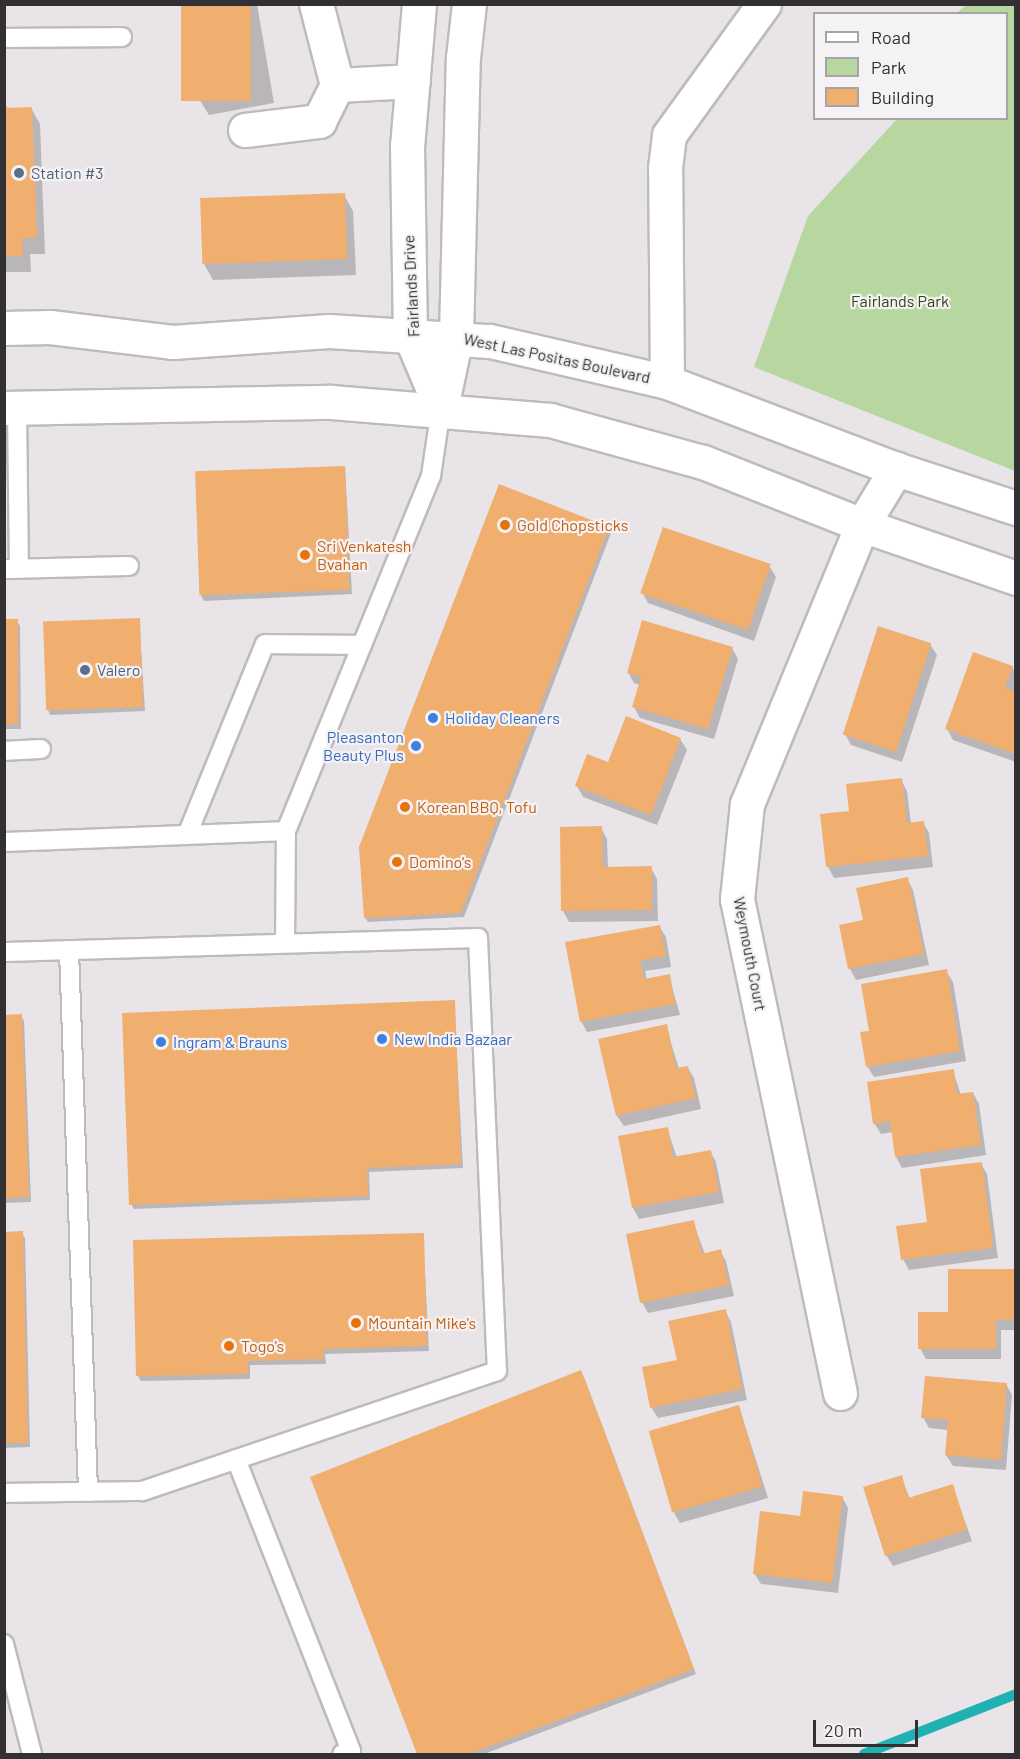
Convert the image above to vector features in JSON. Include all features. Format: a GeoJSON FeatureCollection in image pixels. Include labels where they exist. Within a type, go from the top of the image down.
{"type":"FeatureCollection","features":[{"type":"Feature","properties":{"kind":"street"},"geometry":{"type":"LineString","coordinates":[[245,130],[319,121],[337,85],[316,4]]}},
{"type":"Feature","properties":{"kind":"street","name":"Fairlands Drive"},"geometry":{"type":"LineString","coordinates":[[419,4],[407,146],[410,335],[441,408]]}},
{"type":"Feature","properties":{"kind":"street"},"geometry":{"type":"LineString","coordinates":[[441,408],[456,337],[463,58],[469,4]]}},
{"type":"Feature","properties":{"kind":"street"},"geometry":{"type":"LineString","coordinates":[[667,382],[665,168],[669,135],[764,4]]}},
{"type":"Feature","properties":{"kind":"street"},"geometry":{"type":"LineString","coordinates":[[337,85],[413,81]]}},
{"type":"Feature","properties":{"kind":"street","name":"West Las Positas Boulevard"},"geometry":{"type":"LineString","coordinates":[[4,328],[50,327],[172,342],[329,331],[456,337],[667,382],[896,469],[1016,508]]}},
{"type":"Feature","properties":{"kind":"street"},"geometry":{"type":"LineString","coordinates":[[11,408],[331,402],[441,408],[550,420],[702,462],[862,525],[1016,578]]}},
{"type":"Feature","properties":{"kind":"street","name":"Weymouth Court"},"geometry":{"type":"LineString","coordinates":[[840,1393],[737,899],[747,804],[862,525],[896,469]]}},
{"type":"Feature","properties":{"kind":"lane"},"geometry":{"type":"LineString","coordinates":[[4,38],[122,37]]}},
{"type":"Feature","properties":{"kind":"lane"},"geometry":{"type":"LineString","coordinates":[[11,408],[12,568],[129,566]]}},
{"type":"Feature","properties":{"kind":"lane"},"geometry":{"type":"LineString","coordinates":[[285,943],[286,831],[431,476],[441,408]]}},
{"type":"Feature","properties":{"kind":"lane"},"geometry":{"type":"LineString","coordinates":[[187,835],[265,644],[362,645]]}},
{"type":"Feature","properties":{"kind":"lane"},"geometry":{"type":"LineString","coordinates":[[4,751],[40,748]]}},
{"type":"Feature","properties":{"kind":"lane"},"geometry":{"type":"LineString","coordinates":[[4,842],[286,831]]}},
{"type":"Feature","properties":{"kind":"lane"},"geometry":{"type":"LineString","coordinates":[[4,952],[478,938],[497,1371],[142,1491],[4,1493]]}},
{"type":"Feature","properties":{"kind":"lane"},"geometry":{"type":"LineString","coordinates":[[69,950],[88,1492]]}},
{"type":"Feature","properties":{"kind":"lane"},"geometry":{"type":"LineString","coordinates":[[236,1459],[351,1751],[342,1755]]}},
{"type":"Feature","properties":{"kind":"lane"},"geometry":{"type":"LineString","coordinates":[[4,1644],[32,1755]]}},
{"type":"Feature","properties":{"kind":"green space","name":"Fairlands Park"},"geometry":{"type":"Polygon","coordinates":[[[967,4],[1015,5],[1015,471],[754,367],[808,216],[896,120],[1008,120],[1008,12],[958,12],[967,4]]]}},
{"type":"Feature","properties":{"kind":"building"},"geometry":{"type":"Polygon","coordinates":[[[181,4],[251,4],[251,101],[181,101],[181,4]]]}},
{"type":"Feature","properties":{"kind":"building","name":"Station #3"},"geometry":{"type":"Polygon","coordinates":[[[32,107],[37,238],[22,238],[23,256],[4,256],[4,108],[32,107]]]}},
{"type":"Feature","properties":{"kind":"building"},"geometry":{"type":"Polygon","coordinates":[[[345,193],[347,259],[202,264],[200,198],[345,193]]]}},
{"type":"Feature","properties":{"kind":"building"},"geometry":{"type":"Polygon","coordinates":[[[345,466],[349,590],[199,595],[195,471],[345,466]]]}},
{"type":"Feature","properties":{"kind":"building"},"geometry":{"type":"Polygon","coordinates":[[[499,484],[609,527],[461,913],[364,918],[359,847],[499,484]]]}},
{"type":"Feature","properties":{"kind":"building"},"geometry":{"type":"Polygon","coordinates":[[[663,527],[771,564],[748,630],[640,593],[663,527]]]}},
{"type":"Feature","properties":{"kind":"building"},"geometry":{"type":"Polygon","coordinates":[[[140,618],[143,707],[46,710],[43,621],[140,618]]]}},
{"type":"Feature","properties":{"kind":"building"},"geometry":{"type":"Polygon","coordinates":[[[4,619],[18,619],[18,724],[4,724],[4,619]]]}},
{"type":"Feature","properties":{"kind":"building"},"geometry":{"type":"Polygon","coordinates":[[[642,620],[733,647],[708,729],[632,707],[641,677],[627,673],[642,620]]]}},
{"type":"Feature","properties":{"kind":"building"},"geometry":{"type":"Polygon","coordinates":[[[878,626],[931,643],[896,752],[843,734],[878,626]]]}},
{"type":"Feature","properties":{"kind":"building"},"geometry":{"type":"Polygon","coordinates":[[[973,652],[1013,666],[1005,688],[1016,691],[1016,754],[945,729],[973,652]]]}},
{"type":"Feature","properties":{"kind":"building"},"geometry":{"type":"Polygon","coordinates":[[[626,716],[681,738],[651,815],[575,786],[587,754],[608,762],[626,716]]]}},
{"type":"Feature","properties":{"kind":"building"},"geometry":{"type":"Polygon","coordinates":[[[902,778],[907,823],[924,821],[928,856],[826,867],[820,814],[849,811],[846,784],[902,778]]]}},
{"type":"Feature","properties":{"kind":"building"},"geometry":{"type":"Polygon","coordinates":[[[602,826],[603,867],[652,866],[652,910],[561,911],[560,827],[602,826]]]}},
{"type":"Feature","properties":{"kind":"building"},"geometry":{"type":"Polygon","coordinates":[[[908,877],[924,954],[848,969],[839,925],[863,920],[856,888],[908,877]]]}},
{"type":"Feature","properties":{"kind":"building"},"geometry":{"type":"Polygon","coordinates":[[[660,925],[666,956],[640,961],[644,979],[670,974],[675,1004],[580,1022],[565,942],[660,925]]]}},
{"type":"Feature","properties":{"kind":"building"},"geometry":{"type":"Polygon","coordinates":[[[947,969],[960,1051],[866,1067],[860,1032],[869,1031],[861,984],[947,969]]]}},
{"type":"Feature","properties":{"kind":"building"},"geometry":{"type":"Polygon","coordinates":[[[455,1000],[461,1164],[367,1168],[368,1196],[129,1205],[122,1013],[455,1000]]]}},
{"type":"Feature","properties":{"kind":"building"},"geometry":{"type":"Polygon","coordinates":[[[22,1014],[29,1197],[4,1198],[4,1015],[22,1014]]]}},
{"type":"Feature","properties":{"kind":"building"},"geometry":{"type":"Polygon","coordinates":[[[667,1024],[676,1068],[688,1066],[696,1098],[616,1116],[598,1039],[667,1024]]]}},
{"type":"Feature","properties":{"kind":"building"},"geometry":{"type":"Polygon","coordinates":[[[954,1069],[957,1094],[973,1092],[981,1145],[895,1157],[890,1121],[873,1124],[867,1082],[954,1069]]]}},
{"type":"Feature","properties":{"kind":"building"},"geometry":{"type":"Polygon","coordinates":[[[668,1127],[673,1157],[711,1150],[719,1192],[632,1208],[618,1136],[668,1127]]]}},
{"type":"Feature","properties":{"kind":"building"},"geometry":{"type":"Polygon","coordinates":[[[982,1162],[993,1248],[901,1260],[896,1226],[927,1222],[920,1169],[982,1162]]]}},
{"type":"Feature","properties":{"kind":"building"},"geometry":{"type":"Polygon","coordinates":[[[694,1220],[702,1254],[721,1249],[729,1285],[640,1303],[626,1234],[694,1220]]]}},
{"type":"Feature","properties":{"kind":"building"},"geometry":{"type":"Polygon","coordinates":[[[23,1231],[28,1443],[4,1443],[4,1232],[23,1231]]]}},
{"type":"Feature","properties":{"kind":"building"},"geometry":{"type":"Polygon","coordinates":[[[424,1233],[427,1346],[323,1349],[324,1359],[248,1361],[248,1374],[136,1376],[133,1240],[424,1233]]]}},
{"type":"Feature","properties":{"kind":"building"},"geometry":{"type":"Polygon","coordinates":[[[948,1269],[1015,1269],[1015,1320],[996,1320],[996,1349],[918,1349],[918,1312],[948,1312],[948,1269]]]}},
{"type":"Feature","properties":{"kind":"building"},"geometry":{"type":"Polygon","coordinates":[[[726,1309],[742,1389],[650,1408],[642,1367],[677,1360],[668,1321],[726,1309]]]}},
{"type":"Feature","properties":{"kind":"building"},"geometry":{"type":"Polygon","coordinates":[[[581,1370],[694,1669],[469,1754],[417,1754],[310,1477],[581,1370]]]}},
{"type":"Feature","properties":{"kind":"building"},"geometry":{"type":"Polygon","coordinates":[[[925,1376],[1007,1383],[1001,1460],[945,1455],[948,1420],[921,1418],[925,1376]]]}},
{"type":"Feature","properties":{"kind":"building"},"geometry":{"type":"Polygon","coordinates":[[[739,1405],[762,1487],[672,1513],[649,1431],[739,1405]]]}},
{"type":"Feature","properties":{"kind":"building"},"geometry":{"type":"Polygon","coordinates":[[[902,1475],[908,1498],[953,1484],[967,1530],[885,1556],[863,1487],[902,1475]]]}},
{"type":"Feature","properties":{"kind":"building"},"geometry":{"type":"Polygon","coordinates":[[[803,1491],[843,1496],[832,1583],[753,1574],[760,1511],[800,1516],[803,1491]]]}},
{"type":"Feature","properties":{"kind":"waterway"},"geometry":{"type":"LineString","coordinates":[[864,1754],[1016,1694]]}},
{"type":"Feature","properties":{"kind":"place","name":"Station #3"},"geometry":{"type":"Point","coordinates":[19,173]}},
{"type":"Feature","properties":{"kind":"place","name":"Gold Chopsticks"},"geometry":{"type":"Point","coordinates":[505,525]}},
{"type":"Feature","properties":{"kind":"place","name":"Sri Venkatesh Bvahan"},"geometry":{"type":"Point","coordinates":[305,555]}},
{"type":"Feature","properties":{"kind":"place","name":"Valero"},"geometry":{"type":"Point","coordinates":[85,670]}},
{"type":"Feature","properties":{"kind":"place","name":"Holiday Cleaners"},"geometry":{"type":"Point","coordinates":[433,718]}},
{"type":"Feature","properties":{"kind":"place","name":"Pleasanton Beauty Plus"},"geometry":{"type":"Point","coordinates":[416,746]}},
{"type":"Feature","properties":{"kind":"place","name":"Korean BBQ, Tofu"},"geometry":{"type":"Point","coordinates":[405,807]}},
{"type":"Feature","properties":{"kind":"place","name":"Domino's"},"geometry":{"type":"Point","coordinates":[397,862]}},
{"type":"Feature","properties":{"kind":"place","name":"New India Bazaar"},"geometry":{"type":"Point","coordinates":[382,1039]}},
{"type":"Feature","properties":{"kind":"place","name":"Ingram & Brauns"},"geometry":{"type":"Point","coordinates":[161,1042]}},
{"type":"Feature","properties":{"kind":"place","name":"Mountain Mike's"},"geometry":{"type":"Point","coordinates":[356,1323]}},
{"type":"Feature","properties":{"kind":"place","name":"Togo's"},"geometry":{"type":"Point","coordinates":[229,1346]}}]}
